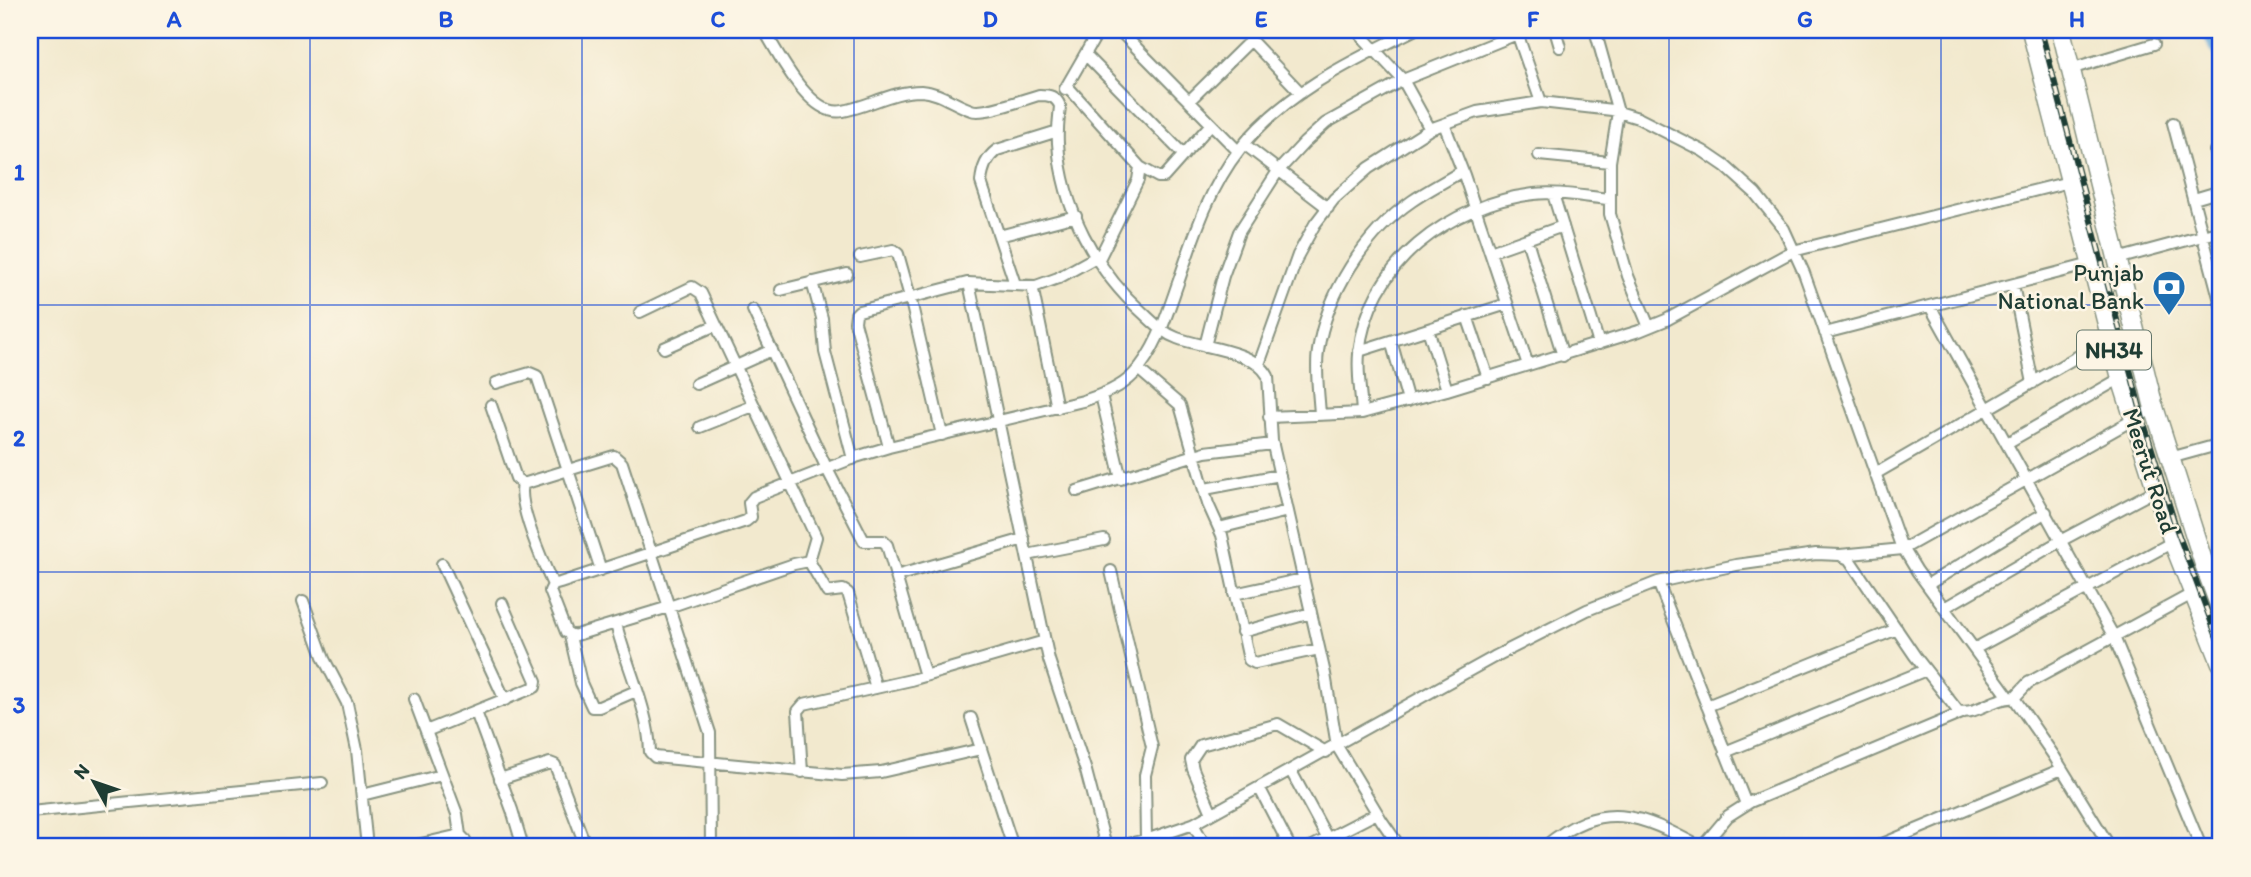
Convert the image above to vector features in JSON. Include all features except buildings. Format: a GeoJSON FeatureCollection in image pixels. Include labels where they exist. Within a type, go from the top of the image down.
{"type":"FeatureCollection","features":[{"type":"Feature","properties":{"kind":"highway","name":"Meerut Road"},"geometry":{"type":"LineString","coordinates":[[2031,30],[2121,378],[2173,542],[2221,663]]}},
{"type":"Feature","properties":{"kind":"highway","name":"Meerut Road"},"geometry":{"type":"LineString","coordinates":[[2061,30],[2154,408],[2216,579],[2221,610]]}},
{"type":"Feature","properties":{"kind":"street"},"geometry":{"type":"LineString","coordinates":[[765,30],[793,78],[823,107],[832,111],[842,112],[889,95],[921,91],[945,97],[976,111],[1039,96],[1048,95],[1058,101],[1059,157],[1076,216],[1097,259],[1121,292],[1162,330],[1175,338],[1259,364],[1268,376],[1273,444],[1319,649],[1337,746],[1400,847]]}},
{"type":"Feature","properties":{"kind":"street"},"geometry":{"type":"LineString","coordinates":[[1058,101],[1099,30]]}},
{"type":"Feature","properties":{"kind":"street"},"geometry":{"type":"LineString","coordinates":[[1119,30],[1211,124],[1328,208]]}},
{"type":"Feature","properties":{"kind":"street"},"geometry":{"type":"LineString","coordinates":[[1241,30],[1301,93]]}},
{"type":"Feature","properties":{"kind":"street"},"geometry":{"type":"LineString","coordinates":[[1356,30],[1403,80],[1430,129]]}},
{"type":"Feature","properties":{"kind":"street"},"geometry":{"type":"LineString","coordinates":[[1555,30],[1560,47]]}},
{"type":"Feature","properties":{"kind":"street"},"geometry":{"type":"LineString","coordinates":[[1595,30],[1618,112],[1610,162],[1609,199],[1619,251],[1648,327]]}},
{"type":"Feature","properties":{"kind":"street"},"geometry":{"type":"LineString","coordinates":[[2219,30],[2221,34]]}},
{"type":"Feature","properties":{"kind":"street"},"geometry":{"type":"LineString","coordinates":[[636,691],[599,707],[592,707],[583,690],[570,636],[550,591],[553,585],[746,522],[751,517],[751,499],[853,459],[890,447],[1057,408],[1101,395],[1124,383],[1138,369],[1162,330],[1198,225],[1214,191],[1241,148],[1279,107],[1357,58],[1408,31]]}},
{"type":"Feature","properties":{"kind":"street"},"geometry":{"type":"LineString","coordinates":[[1205,346],[1223,276],[1239,232],[1278,171],[1326,123],[1403,80],[1517,32],[1541,102]]}},
{"type":"Feature","properties":{"kind":"street"},"geometry":{"type":"LineString","coordinates":[[1190,100],[1251,40]]}},
{"type":"Feature","properties":{"kind":"street"},"geometry":{"type":"LineString","coordinates":[[2070,69],[2154,44]]}},
{"type":"Feature","properties":{"kind":"street"},"geometry":{"type":"LineString","coordinates":[[1085,54],[1184,155]]}},
{"type":"Feature","properties":{"kind":"street"},"geometry":{"type":"LineString","coordinates":[[1067,86],[1140,167],[1158,177],[1164,177],[1211,124]]}},
{"type":"Feature","properties":{"kind":"street"},"geometry":{"type":"LineString","coordinates":[[1259,364],[1298,255],[1315,224],[1369,168],[1430,129],[1478,112],[1541,102],[1618,112],[1648,123],[1703,151],[1725,166],[1755,193],[1784,229],[1804,273],[1903,549],[1974,649],[2012,697],[2062,769],[2110,847]]}},
{"type":"Feature","properties":{"kind":"street"},"geometry":{"type":"LineString","coordinates":[[2173,123],[2221,305]]}},
{"type":"Feature","properties":{"kind":"street"},"geometry":{"type":"LineString","coordinates":[[1444,124],[1528,365]]}},
{"type":"Feature","properties":{"kind":"street"},"geometry":{"type":"LineString","coordinates":[[1015,284],[981,182],[985,163],[996,150],[1058,131]]}},
{"type":"Feature","properties":{"kind":"street"},"geometry":{"type":"LineString","coordinates":[[2215,151],[2221,172]]}},
{"type":"Feature","properties":{"kind":"street"},"geometry":{"type":"LineString","coordinates":[[1539,155],[1610,162]]}},
{"type":"Feature","properties":{"kind":"street"},"geometry":{"type":"LineString","coordinates":[[890,447],[855,317],[859,311],[969,283],[1032,286],[1058,278],[1097,259],[1138,180],[1140,167]]}},
{"type":"Feature","properties":{"kind":"street"},"geometry":{"type":"LineString","coordinates":[[1320,415],[1318,351],[1335,293],[1342,279],[1362,250],[1389,219],[1412,201],[1462,171]]}},
{"type":"Feature","properties":{"kind":"street"},"geometry":{"type":"LineString","coordinates":[[1269,417],[1362,413],[1563,356],[1648,327],[1793,251],[2069,182]]}},
{"type":"Feature","properties":{"kind":"street"},"geometry":{"type":"LineString","coordinates":[[2194,199],[2221,191]]}},
{"type":"Feature","properties":{"kind":"street"},"geometry":{"type":"LineString","coordinates":[[1362,413],[1359,351],[1367,316],[1375,298],[1400,262],[1422,239],[1475,208],[1535,194],[1609,199]]}},
{"type":"Feature","properties":{"kind":"street"},"geometry":{"type":"LineString","coordinates":[[1553,194],[1599,344]]}},
{"type":"Feature","properties":{"kind":"street"},"geometry":{"type":"LineString","coordinates":[[999,236],[1076,216]]}},
{"type":"Feature","properties":{"kind":"street"},"geometry":{"type":"LineString","coordinates":[[1490,252],[1563,226]]}},
{"type":"Feature","properties":{"kind":"street"},"geometry":{"type":"LineString","coordinates":[[2117,259],[2221,231]]}},
{"type":"Feature","properties":{"kind":"street"},"geometry":{"type":"LineString","coordinates":[[1527,240],[1563,356]]}},
{"type":"Feature","properties":{"kind":"street"},"geometry":{"type":"LineString","coordinates":[[860,257],[896,251],[910,298],[942,435]]}},
{"type":"Feature","properties":{"kind":"street"},"geometry":{"type":"LineString","coordinates":[[1825,333],[2091,264]]}},
{"type":"Feature","properties":{"kind":"street"},"geometry":{"type":"LineString","coordinates":[[781,290],[847,274]]}},
{"type":"Feature","properties":{"kind":"street"},"geometry":{"type":"LineString","coordinates":[[812,282],[822,318],[825,352],[853,459]]}},
{"type":"Feature","properties":{"kind":"street"},"geometry":{"type":"LineString","coordinates":[[969,283],[1045,641],[1055,680],[1086,772],[1106,847]]}},
{"type":"Feature","properties":{"kind":"street"},"geometry":{"type":"LineString","coordinates":[[2013,285],[2033,383]]}},
{"type":"Feature","properties":{"kind":"street"},"geometry":{"type":"LineString","coordinates":[[1032,286],[1057,408]]}},
{"type":"Feature","properties":{"kind":"street"},"geometry":{"type":"LineString","coordinates":[[640,312],[695,288],[701,293],[816,537],[809,561],[827,592],[843,590],[848,593],[876,688]]}},
{"type":"Feature","properties":{"kind":"street"},"geometry":{"type":"LineString","coordinates":[[1359,351],[1507,304]]}},
{"type":"Feature","properties":{"kind":"street"},"geometry":{"type":"LineString","coordinates":[[1930,306],[2114,637],[2201,847]]}},
{"type":"Feature","properties":{"kind":"street"},"geometry":{"type":"LineString","coordinates":[[753,310],[827,469],[864,541],[886,542],[925,676]]}},
{"type":"Feature","properties":{"kind":"street"},"geometry":{"type":"LineString","coordinates":[[1467,316],[1488,378]]}},
{"type":"Feature","properties":{"kind":"street"},"geometry":{"type":"LineString","coordinates":[[664,348],[716,326]]}},
{"type":"Feature","properties":{"kind":"street"},"geometry":{"type":"LineString","coordinates":[[1428,329],[1447,390]]}},
{"type":"Feature","properties":{"kind":"street"},"geometry":{"type":"LineString","coordinates":[[1875,474],[2110,337]]}},
{"type":"Feature","properties":{"kind":"street"},"geometry":{"type":"LineString","coordinates":[[1391,341],[1408,401]]}},
{"type":"Feature","properties":{"kind":"street"},"geometry":{"type":"LineString","coordinates":[[696,384],[772,351]]}},
{"type":"Feature","properties":{"kind":"street"},"geometry":{"type":"LineString","coordinates":[[1138,369],[1180,405],[1208,505],[1219,528],[1249,660],[1255,663],[1319,649]]}},
{"type":"Feature","properties":{"kind":"street"},"geometry":{"type":"LineString","coordinates":[[496,383],[535,374],[601,570]]}},
{"type":"Feature","properties":{"kind":"street"},"geometry":{"type":"LineString","coordinates":[[2007,443],[2121,378]]}},
{"type":"Feature","properties":{"kind":"street"},"geometry":{"type":"LineString","coordinates":[[1101,395],[1121,478]]}},
{"type":"Feature","properties":{"kind":"street"},"geometry":{"type":"LineString","coordinates":[[491,405],[516,478],[523,485]]}},
{"type":"Feature","properties":{"kind":"street"},"geometry":{"type":"LineString","coordinates":[[700,427],[753,406]]}},
{"type":"Feature","properties":{"kind":"street"},"geometry":{"type":"LineString","coordinates":[[1114,847],[1146,840],[1193,824],[1539,633],[1587,610],[1658,582],[1736,565],[1816,554],[1840,555],[1903,549],[2154,408]]}},
{"type":"Feature","properties":{"kind":"street"},"geometry":{"type":"LineString","coordinates":[[1077,491],[1211,451],[1273,444]]}},
{"type":"Feature","properties":{"kind":"street"},"geometry":{"type":"LineString","coordinates":[[2170,458],[2221,444]]}},
{"type":"Feature","properties":{"kind":"street"},"geometry":{"type":"LineString","coordinates":[[523,485],[614,456],[620,460],[710,733],[711,847]]}},
{"type":"Feature","properties":{"kind":"street"},"geometry":{"type":"LineString","coordinates":[[1205,489],[1280,475]]}},
{"type":"Feature","properties":{"kind":"street"},"geometry":{"type":"LineString","coordinates":[[523,485],[521,496],[539,553],[553,585]]}},
{"type":"Feature","properties":{"kind":"street"},"geometry":{"type":"LineString","coordinates":[[1944,608],[2156,490]]}},
{"type":"Feature","properties":{"kind":"street"},"geometry":{"type":"LineString","coordinates":[[1219,528],[1288,511]]}},
{"type":"Feature","properties":{"kind":"street"},"geometry":{"type":"LineString","coordinates":[[1927,585],[2046,512]]}},
{"type":"Feature","properties":{"kind":"street"},"geometry":{"type":"LineString","coordinates":[[896,576],[1024,539]]}},
{"type":"Feature","properties":{"kind":"street"},"geometry":{"type":"LineString","coordinates":[[1027,555],[1104,540]]}},
{"type":"Feature","properties":{"kind":"street"},"geometry":{"type":"LineString","coordinates":[[1974,649],[2173,542]]}},
{"type":"Feature","properties":{"kind":"street"},"geometry":{"type":"LineString","coordinates":[[1840,555],[1849,559],[1856,568],[1953,708],[1962,713]]}},
{"type":"Feature","properties":{"kind":"street"},"geometry":{"type":"LineString","coordinates":[[570,636],[616,624],[809,561]]}},
{"type":"Feature","properties":{"kind":"street"},"geometry":{"type":"LineString","coordinates":[[443,564],[505,700]]}},
{"type":"Feature","properties":{"kind":"street"},"geometry":{"type":"LineString","coordinates":[[1111,571],[1152,747],[1145,775],[1146,840]]}},
{"type":"Feature","properties":{"kind":"street"},"geometry":{"type":"LineString","coordinates":[[1234,594],[1303,579]]}},
{"type":"Feature","properties":{"kind":"street"},"geometry":{"type":"LineString","coordinates":[[1658,582],[1746,804]]}},
{"type":"Feature","properties":{"kind":"street"},"geometry":{"type":"LineString","coordinates":[[1544,847],[1566,830],[1598,817],[1612,815],[1626,816],[1664,827],[1701,847],[1728,816],[1746,804],[1962,713],[2012,697],[2028,684],[2192,594]]}},
{"type":"Feature","properties":{"kind":"street"},"geometry":{"type":"LineString","coordinates":[[303,601],[324,659],[347,703],[357,750],[367,847]]}},
{"type":"Feature","properties":{"kind":"street"},"geometry":{"type":"LineString","coordinates":[[426,731],[532,689],[536,684],[502,603]]}},
{"type":"Feature","properties":{"kind":"street"},"geometry":{"type":"LineString","coordinates":[[1242,632],[1311,613]]}},
{"type":"Feature","properties":{"kind":"street"},"geometry":{"type":"LineString","coordinates":[[616,624],[649,727],[652,756],[842,775],[881,772],[981,749]]}},
{"type":"Feature","properties":{"kind":"street"},"geometry":{"type":"LineString","coordinates":[[1707,706],[1897,629]]}},
{"type":"Feature","properties":{"kind":"street"},"geometry":{"type":"LineString","coordinates":[[802,772],[799,708],[804,704],[925,676],[1045,641]]}},
{"type":"Feature","properties":{"kind":"street"},"geometry":{"type":"LineString","coordinates":[[1725,752],[1926,670]]}},
{"type":"Feature","properties":{"kind":"street"},"geometry":{"type":"LineString","coordinates":[[414,699],[457,814],[460,835],[468,847]]}},
{"type":"Feature","properties":{"kind":"street"},"geometry":{"type":"LineString","coordinates":[[476,712],[523,847]]}},
{"type":"Feature","properties":{"kind":"street"},"geometry":{"type":"LineString","coordinates":[[971,718],[1013,847]]}},
{"type":"Feature","properties":{"kind":"street"},"geometry":{"type":"LineString","coordinates":[[1212,813],[1191,760],[1200,746],[1278,724],[1326,751]]}},
{"type":"Feature","properties":{"kind":"street"},"geometry":{"type":"LineString","coordinates":[[500,779],[550,763],[555,765],[586,847]]}},
{"type":"Feature","properties":{"kind":"street"},"geometry":{"type":"LineString","coordinates":[[1875,847],[2062,769]]}},
{"type":"Feature","properties":{"kind":"street"},"geometry":{"type":"LineString","coordinates":[[1291,771],[1330,843]]}},
{"type":"Feature","properties":{"kind":"street"},"geometry":{"type":"LineString","coordinates":[[362,795],[442,775]]}},
{"type":"Feature","properties":{"kind":"street"},"geometry":{"type":"LineString","coordinates":[[30,812],[322,783]]}},
{"type":"Feature","properties":{"kind":"street"},"geometry":{"type":"LineString","coordinates":[[1260,789],[1290,847]]}},
{"type":"Feature","properties":{"kind":"street"},"geometry":{"type":"LineString","coordinates":[[1311,847],[1330,843],[1377,813]]}},
{"type":"Feature","properties":{"kind":"street"},"geometry":{"type":"LineString","coordinates":[[1193,824],[1206,847]]}},
{"type":"Feature","properties":{"kind":"street"},"geometry":{"type":"LineString","coordinates":[[408,847],[460,835]]}},
{"type":"Feature","properties":{"kind":"waterway"},"geometry":{"type":"LineString","coordinates":[[2205,30],[2221,58]]}},
{"type":"Feature","properties":{"kind":"railway"},"geometry":{"type":"LineString","coordinates":[[2041,30],[2144,423],[2176,528],[2221,648]]}},
{"type":"Feature","properties":{"kind":"place","name":"Punjab National Bank"},"geometry":{"type":"Point","coordinates":[2169,317]}}]}
